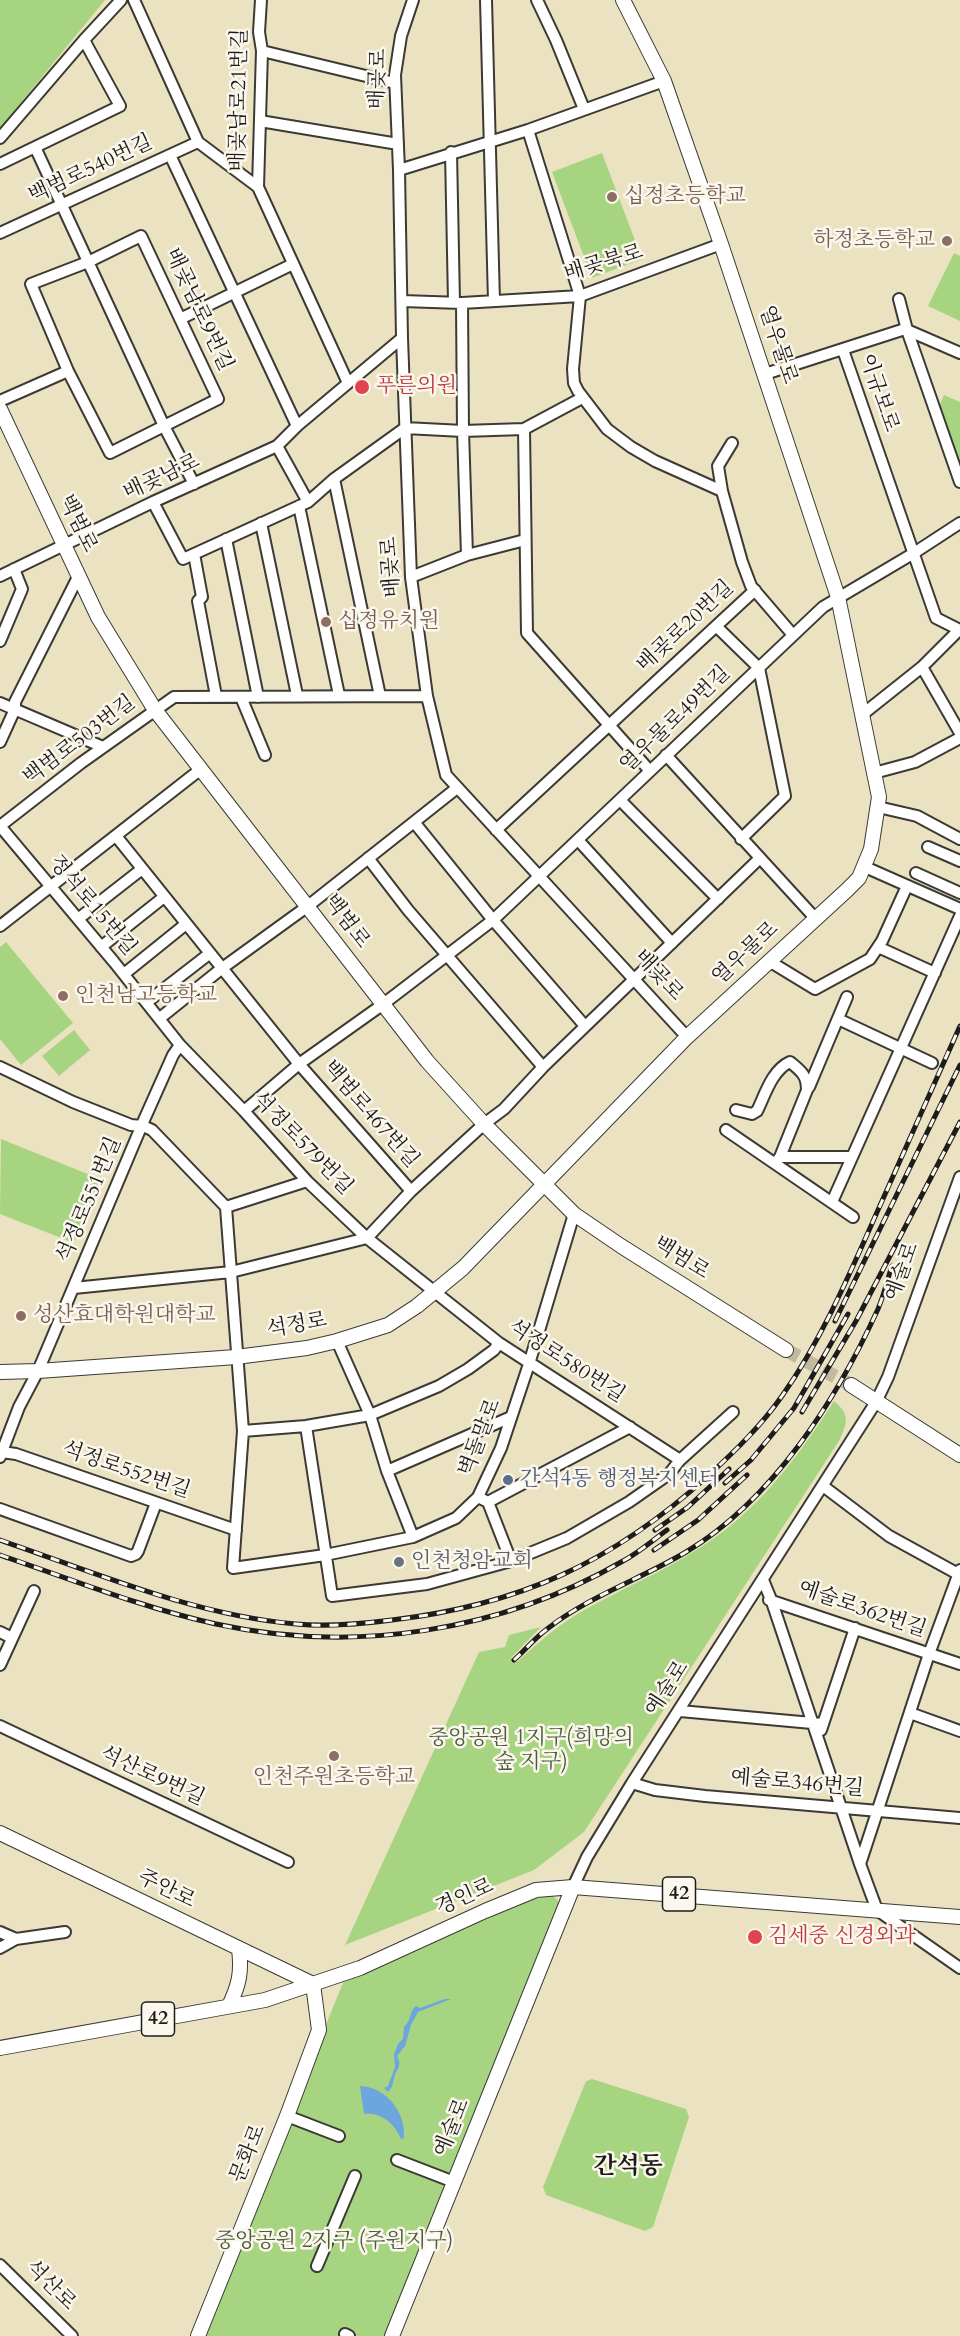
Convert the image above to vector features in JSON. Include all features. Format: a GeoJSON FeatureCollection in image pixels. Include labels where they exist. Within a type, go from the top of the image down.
{"type":"FeatureCollection","features":[{"type":"Feature","properties":{"kind":"main road","name":"열우물로"},"geometry":{"type":"LineString","coordinates":[[543,1183],[687,1037],[859,878],[872,844],[879,797],[838,597],[722,244],[664,81],[623,0]]}},
{"type":"Feature","properties":{"kind":"main road","name":"백범로"},"geometry":{"type":"LineString","coordinates":[[0,409],[98,617],[154,710],[427,1061],[484,1124],[574,1214],[786,1350]]}},
{"type":"Feature","properties":{"kind":"main road","name":"석정로"},"geometry":{"type":"LineString","coordinates":[[0,1372],[236,1357],[307,1348],[388,1325],[463,1268],[543,1183]]}},
{"type":"Feature","properties":{"kind":"main road"},"geometry":{"type":"LineString","coordinates":[[851,1385],[960,1455]]}},
{"type":"Feature","properties":{"kind":"main road","name":"주안로"},"geometry":{"type":"LineString","coordinates":[[0,1833],[313,1984]]}},
{"type":"Feature","properties":{"kind":"main road","name":"경인로"},"geometry":{"type":"LineString","coordinates":[[0,2048],[265,2000],[360,1968],[536,1890],[573,1887],[960,1917]]}},
{"type":"Feature","properties":{"kind":"main road","name":"예술로"},"geometry":{"type":"LineString","coordinates":[[392,2336],[573,1887]]}},
{"type":"Feature","properties":{"kind":"main road"},"geometry":{"type":"LineString","coordinates":[[229,2007],[240,1979],[239,1949]]}},
{"type":"Feature","properties":{"kind":"main road","name":"문화로"},"geometry":{"type":"LineString","coordinates":[[198,2336],[287,2116],[319,2030],[313,1984]]}},
{"type":"Feature","properties":{"kind":"street"},"geometry":{"type":"LineString","coordinates":[[0,138],[121,0]]}},
{"type":"Feature","properties":{"kind":"street"},"geometry":{"type":"LineString","coordinates":[[134,0],[198,142],[258,187]]}},
{"type":"Feature","properties":{"kind":"street","name":"배곶남로21번길"},"geometry":{"type":"LineString","coordinates":[[261,0],[262,51],[258,187],[348,383]]}},
{"type":"Feature","properties":{"kind":"street","name":"배곶로"},"geometry":{"type":"LineString","coordinates":[[413,0],[397,53],[396,83],[411,577],[427,696],[446,775],[539,879],[687,1037]]}},
{"type":"Feature","properties":{"kind":"street"},"geometry":{"type":"LineString","coordinates":[[486,0],[494,301]]}},
{"type":"Feature","properties":{"kind":"street"},"geometry":{"type":"LineString","coordinates":[[537,0],[584,110]]}},
{"type":"Feature","properties":{"kind":"street"},"geometry":{"type":"LineString","coordinates":[[0,164],[120,106],[84,40]]}},
{"type":"Feature","properties":{"kind":"street"},"geometry":{"type":"LineString","coordinates":[[262,51],[396,83]]}},
{"type":"Feature","properties":{"kind":"street"},"geometry":{"type":"LineString","coordinates":[[399,170],[528,130],[664,81]]}},
{"type":"Feature","properties":{"kind":"street"},"geometry":{"type":"LineString","coordinates":[[260,121],[398,144]]}},
{"type":"Feature","properties":{"kind":"street"},"geometry":{"type":"LineString","coordinates":[[528,130],[578,282],[580,296],[573,369],[574,383],[582,398],[607,429],[631,447],[655,461],[722,491]]}},
{"type":"Feature","properties":{"kind":"street","name":"백범로540번길"},"geometry":{"type":"LineString","coordinates":[[0,233],[198,142]]}},
{"type":"Feature","properties":{"kind":"street"},"geometry":{"type":"LineString","coordinates":[[35,147],[164,426],[194,484]]}},
{"type":"Feature","properties":{"kind":"street"},"geometry":{"type":"LineString","coordinates":[[451,152],[467,555]]}},
{"type":"Feature","properties":{"kind":"street"},"geometry":{"type":"LineString","coordinates":[[170,155],[297,426]]}},
{"type":"Feature","properties":{"kind":"street","name":"배곶남로9번길"},"geometry":{"type":"LineString","coordinates":[[88,262],[141,236],[218,399],[164,426]]}},
{"type":"Feature","properties":{"kind":"street","name":"배곶북로"},"geometry":{"type":"LineString","coordinates":[[402,301],[494,301],[580,296],[722,244]]}},
{"type":"Feature","properties":{"kind":"street"},"geometry":{"type":"LineString","coordinates":[[88,262],[31,284],[68,371],[110,453],[164,426]]}},
{"type":"Feature","properties":{"kind":"street"},"geometry":{"type":"LineString","coordinates":[[180,319],[293,264]]}},
{"type":"Feature","properties":{"kind":"street"},"geometry":{"type":"LineString","coordinates":[[898,299],[906,330],[960,482]]}},
{"type":"Feature","properties":{"kind":"street"},"geometry":{"type":"LineString","coordinates":[[906,330],[960,353]]}},
{"type":"Feature","properties":{"kind":"street","name":"이규보로"},"geometry":{"type":"LineString","coordinates":[[765,374],[906,330]]}},
{"type":"Feature","properties":{"kind":"street","name":"배곶남로"},"geometry":{"type":"LineString","coordinates":[[0,576],[153,502],[277,446],[297,426],[402,338]]}},
{"type":"Feature","properties":{"kind":"street","name":"이규보로"},"geometry":{"type":"LineString","coordinates":[[843,350],[936,618],[960,630]]}},
{"type":"Feature","properties":{"kind":"street"},"geometry":{"type":"LineString","coordinates":[[0,401],[68,371]]}},
{"type":"Feature","properties":{"kind":"street"},"geometry":{"type":"LineString","coordinates":[[153,502],[183,559],[304,504],[334,479],[405,428],[463,431],[524,429],[582,398]]}},
{"type":"Feature","properties":{"kind":"street"},"geometry":{"type":"LineString","coordinates":[[524,429],[527,633],[650,771]]}},
{"type":"Feature","properties":{"kind":"street","name":"배곶로20번길"},"geometry":{"type":"LineString","coordinates":[[496,830],[754,590],[742,562],[722,491],[718,466],[732,443]]}},
{"type":"Feature","properties":{"kind":"street"},"geometry":{"type":"LineString","coordinates":[[277,446],[304,504],[339,695]]}},
{"type":"Feature","properties":{"kind":"street"},"geometry":{"type":"LineString","coordinates":[[334,479],[380,696]]}},
{"type":"Feature","properties":{"kind":"street"},"geometry":{"type":"LineString","coordinates":[[261,523],[297,695]]}},
{"type":"Feature","properties":{"kind":"street","name":"열우물로49번길"},"geometry":{"type":"LineString","coordinates":[[244,1111],[299,1064],[382,1005],[493,920],[539,879],[823,607],[960,523]]}},
{"type":"Feature","properties":{"kind":"street"},"geometry":{"type":"LineString","coordinates":[[226,539],[258,697]]}},
{"type":"Feature","properties":{"kind":"street"},"geometry":{"type":"LineString","coordinates":[[411,577],[467,555],[525,540]]}},
{"type":"Feature","properties":{"kind":"street"},"geometry":{"type":"LineString","coordinates":[[194,554],[202,597],[198,601],[216,696]]}},
{"type":"Feature","properties":{"kind":"street"},"geometry":{"type":"LineString","coordinates":[[0,641],[22,589],[14,569]]}},
{"type":"Feature","properties":{"kind":"street"},"geometry":{"type":"LineString","coordinates":[[0,742],[15,709],[15,702],[79,575]]}},
{"type":"Feature","properties":{"kind":"street"},"geometry":{"type":"LineString","coordinates":[[754,590],[793,635]]}},
{"type":"Feature","properties":{"kind":"street"},"geometry":{"type":"LineString","coordinates":[[716,626],[759,668]]}},
{"type":"Feature","properties":{"kind":"street"},"geometry":{"type":"LineString","coordinates":[[863,714],[922,667],[960,630]]}},
{"type":"Feature","properties":{"kind":"street"},"geometry":{"type":"LineString","coordinates":[[922,667],[960,733]]}},
{"type":"Feature","properties":{"kind":"street","name":"열우물로49번길"},"geometry":{"type":"LineString","coordinates":[[741,839],[785,796],[759,668]]}},
{"type":"Feature","properties":{"kind":"street","name":"백범로503번길"},"geometry":{"type":"LineString","coordinates":[[0,826],[174,697],[427,696]]}},
{"type":"Feature","properties":{"kind":"street"},"geometry":{"type":"LineString","coordinates":[[241,697],[265,755]]}},
{"type":"Feature","properties":{"kind":"street"},"geometry":{"type":"LineString","coordinates":[[0,703],[104,747]]}},
{"type":"Feature","properties":{"kind":"street"},"geometry":{"type":"LineString","coordinates":[[874,773],[915,762],[960,738]]}},
{"type":"Feature","properties":{"kind":"street"},"geometry":{"type":"LineString","coordinates":[[666,755],[815,918]]}},
{"type":"Feature","properties":{"kind":"street"},"geometry":{"type":"LineString","coordinates":[[0,926],[201,769]]}},
{"type":"Feature","properties":{"kind":"street"},"geometry":{"type":"LineString","coordinates":[[154,1010],[221,969],[308,906],[457,788]]}},
{"type":"Feature","properties":{"kind":"street","name":"열우물로49번길"},"geometry":{"type":"LineString","coordinates":[[620,800],[717,899]]}},
{"type":"Feature","properties":{"kind":"street"},"geometry":{"type":"LineString","coordinates":[[878,807],[917,816],[960,839]]}},
{"type":"Feature","properties":{"kind":"street"},"geometry":{"type":"LineString","coordinates":[[414,822],[493,920],[585,1026]]}},
{"type":"Feature","properties":{"kind":"street","name":"정석로15번길"},"geometry":{"type":"LineString","coordinates":[[0,826],[154,1010]]}},
{"type":"Feature","properties":{"kind":"street","name":"백범로467번길"},"geometry":{"type":"LineString","coordinates":[[116,836],[299,1064],[411,1191]]}},
{"type":"Feature","properties":{"kind":"street"},"geometry":{"type":"LineString","coordinates":[[578,840],[672,944]]}},
{"type":"Feature","properties":{"kind":"street"},"geometry":{"type":"LineString","coordinates":[[928,847],[960,861]]}},
{"type":"Feature","properties":{"kind":"street"},"geometry":{"type":"LineString","coordinates":[[368,858],[408,910],[543,1067]]}},
{"type":"Feature","properties":{"kind":"street","name":"백범로467번길"},"geometry":{"type":"LineString","coordinates":[[367,1238],[411,1191],[484,1124],[504,1109],[543,1067],[759,859]]}},
{"type":"Feature","properties":{"kind":"street"},"geometry":{"type":"LineString","coordinates":[[865,867],[960,909]]}},
{"type":"Feature","properties":{"kind":"street"},"geometry":{"type":"LineString","coordinates":[[78,919],[142,870]]}},
{"type":"Feature","properties":{"kind":"street"},"geometry":{"type":"LineString","coordinates":[[916,873],[960,893]]}},
{"type":"Feature","properties":{"kind":"street"},"geometry":{"type":"LineString","coordinates":[[922,892],[941,884]]}},
{"type":"Feature","properties":{"kind":"street"},"geometry":{"type":"LineString","coordinates":[[769,961],[815,989],[870,959],[908,886]]}},
{"type":"Feature","properties":{"kind":"street"},"geometry":{"type":"LineString","coordinates":[[101,947],[164,897]]}},
{"type":"Feature","properties":{"kind":"street"},"geometry":{"type":"LineString","coordinates":[[832,1202],[960,916]]}},
{"type":"Feature","properties":{"kind":"street"},"geometry":{"type":"LineString","coordinates":[[124,974],[186,924]]}},
{"type":"Feature","properties":{"kind":"street"},"geometry":{"type":"LineString","coordinates":[[878,947],[934,974]]}},
{"type":"Feature","properties":{"kind":"street"},"geometry":{"type":"LineString","coordinates":[[154,1010],[209,954]]}},
{"type":"Feature","properties":{"kind":"street"},"geometry":{"type":"LineString","coordinates":[[778,1161],[847,997]]}},
{"type":"Feature","properties":{"kind":"street","name":"석정로579번길"},"geometry":{"type":"LineString","coordinates":[[154,1010],[180,1045],[307,1181],[367,1238],[434,1292]]}},
{"type":"Feature","properties":{"kind":"street"},"geometry":{"type":"LineString","coordinates":[[838,1019],[932,1062]]}},
{"type":"Feature","properties":{"kind":"street","name":"석정로551번길"},"geometry":{"type":"LineString","coordinates":[[38,1371],[173,1055],[180,1045]]}},
{"type":"Feature","properties":{"kind":"street"},"geometry":{"type":"LineString","coordinates":[[736,1110],[752,1114],[757,1111],[776,1073],[784,1064],[790,1062],[803,1072],[807,1080],[807,1090]]}},
{"type":"Feature","properties":{"kind":"street"},"geometry":{"type":"LineString","coordinates":[[1,1069],[130,1125],[153,1130],[226,1208],[243,1431],[236,1530]]}},
{"type":"Feature","properties":{"kind":"street"},"geometry":{"type":"LineString","coordinates":[[726,1131],[778,1161],[853,1217]]}},
{"type":"Feature","properties":{"kind":"street"},"geometry":{"type":"LineString","coordinates":[[778,1161],[852,1157]]}},
{"type":"Feature","properties":{"kind":"street","name":"예술로"},"geometry":{"type":"LineString","coordinates":[[573,1887],[587,1857],[632,1783],[876,1401],[888,1377],[960,1177]]}},
{"type":"Feature","properties":{"kind":"street"},"geometry":{"type":"LineString","coordinates":[[226,1208],[307,1181]]}},
{"type":"Feature","properties":{"kind":"street","name":"벽돌말로"},"geometry":{"type":"LineString","coordinates":[[236,1530],[233,1568],[325,1555],[413,1537],[456,1518],[483,1500],[529,1364],[574,1214]]}},
{"type":"Feature","properties":{"kind":"street"},"geometry":{"type":"LineString","coordinates":[[74,1288],[231,1272],[367,1238]]}},
{"type":"Feature","properties":{"kind":"street","name":"석정로580번길"},"geometry":{"type":"LineString","coordinates":[[434,1292],[529,1364],[680,1460]]}},
{"type":"Feature","properties":{"kind":"street"},"geometry":{"type":"LineString","coordinates":[[337,1341],[370,1415],[387,1471],[413,1537]]}},
{"type":"Feature","properties":{"kind":"street"},"geometry":{"type":"LineString","coordinates":[[243,1431],[306,1426],[370,1415],[439,1386],[468,1369],[494,1350],[499,1343]]}},
{"type":"Feature","properties":{"kind":"street","name":"석정로552번길"},"geometry":{"type":"LineString","coordinates":[[38,1371],[19,1407],[2,1449],[236,1530]]}},
{"type":"Feature","properties":{"kind":"street"},"geometry":{"type":"LineString","coordinates":[[306,1426],[332,1596],[427,1584],[511,1561],[567,1538],[669,1474],[680,1460],[733,1412]]}},
{"type":"Feature","properties":{"kind":"street"},"geometry":{"type":"LineString","coordinates":[[387,1471],[511,1417]]}},
{"type":"Feature","properties":{"kind":"street"},"geometry":{"type":"LineString","coordinates":[[511,1561],[483,1500],[630,1427]]}},
{"type":"Feature","properties":{"kind":"street"},"geometry":{"type":"LineString","coordinates":[[823,1486],[889,1536],[959,1573],[929,1653],[860,1864]]}},
{"type":"Feature","properties":{"kind":"street"},"geometry":{"type":"LineString","coordinates":[[0,1509],[131,1556],[138,1551],[156,1503]]}},
{"type":"Feature","properties":{"kind":"street"},"geometry":{"type":"LineString","coordinates":[[763,1580],[818,1723],[818,1739],[877,1910],[960,1968]]}},
{"type":"Feature","properties":{"kind":"street"},"geometry":{"type":"LineString","coordinates":[[0,1665],[34,1591]]}},
{"type":"Feature","properties":{"kind":"street","name":"예술로362번길"},"geometry":{"type":"LineString","coordinates":[[751,1599],[760,1597],[787,1605],[960,1664]]}},
{"type":"Feature","properties":{"kind":"street"},"geometry":{"type":"LineString","coordinates":[[818,1723],[855,1628]]}},
{"type":"Feature","properties":{"kind":"street"},"geometry":{"type":"LineString","coordinates":[[0,1632],[12,1638]]}},
{"type":"Feature","properties":{"kind":"street"},"geometry":{"type":"LineString","coordinates":[[680,1711],[818,1723]]}},
{"type":"Feature","properties":{"kind":"street"},"geometry":{"type":"LineString","coordinates":[[910,1713],[960,1731]]}},
{"type":"Feature","properties":{"kind":"street","name":"석산로9번길"},"geometry":{"type":"LineString","coordinates":[[0,1726],[288,1862]]}},
{"type":"Feature","properties":{"kind":"street","name":"예술로346번길"},"geometry":{"type":"LineString","coordinates":[[632,1783],[655,1790],[705,1796],[960,1818]]}},
{"type":"Feature","properties":{"kind":"street"},"geometry":{"type":"LineString","coordinates":[[0,1932],[16,1939]]}},
{"type":"Feature","properties":{"kind":"street"},"geometry":{"type":"LineString","coordinates":[[0,1948],[16,1939],[65,1932]]}},
{"type":"Feature","properties":{"kind":"street"},"geometry":{"type":"LineString","coordinates":[[287,2116],[339,2136]]}},
{"type":"Feature","properties":{"kind":"street"},"geometry":{"type":"LineString","coordinates":[[397,2160],[454,2182]]}},
{"type":"Feature","properties":{"kind":"street"},"geometry":{"type":"LineString","coordinates":[[317,2266],[355,2176]]}},
{"type":"Feature","properties":{"kind":"street","name":"석산로"},"geometry":{"type":"LineString","coordinates":[[0,2265],[72,2336]]}},
{"type":"Feature","properties":{"kind":"green space"},"geometry":{"type":"Polygon","coordinates":[[[0,0],[105,0],[0,128],[0,0]]]}},
{"type":"Feature","properties":{"kind":"green space"},"geometry":{"type":"Polygon","coordinates":[[[602,153],[642,259],[592,278],[552,172],[602,153]]]}},
{"type":"Feature","properties":{"kind":"green space"},"geometry":{"type":"Polygon","coordinates":[[[954,253],[960,256],[960,321],[928,306],[954,253]]]}},
{"type":"Feature","properties":{"kind":"green space"},"geometry":{"type":"Polygon","coordinates":[[[944,395],[960,402],[960,468],[939,407],[944,395]]]}},
{"type":"Feature","properties":{"kind":"green space"},"geometry":{"type":"Polygon","coordinates":[[[6,942],[73,1023],[21,1065],[0,1039],[0,947],[6,942]]]}},
{"type":"Feature","properties":{"kind":"green space"},"geometry":{"type":"Polygon","coordinates":[[[74,1030],[90,1050],[59,1076],[42,1056],[74,1030]]]}},
{"type":"Feature","properties":{"kind":"green space"},"geometry":{"type":"Polygon","coordinates":[[[1,1139],[100,1179],[74,1243],[0,1214],[1,1139]]]}},
{"type":"Feature","properties":{"kind":"green space","name":"중앙공원 1지구(희망의 숲 지구)"},"geometry":{"type":"Polygon","coordinates":[[[834,1401],[843,1411],[846,1420],[839,1441],[584,1832],[534,1870],[345,1945],[479,1652],[505,1647],[509,1635],[541,1627],[511,1658],[517,1662],[576,1614],[675,1563],[709,1542],[742,1516],[772,1486],[834,1401]]]}},
{"type":"Feature","properties":{"kind":"green space","name":"중앙공원 2지구 (주원지구)"},"geometry":{"type":"Polygon","coordinates":[[[536,1890],[554,1896],[560,1905],[392,2336],[199,2336],[347,1973],[536,1890]]]}},
{"type":"Feature","properties":{"kind":"green space"},"geometry":{"type":"Polygon","coordinates":[[[592,2079],[686,2109],[689,2117],[653,2227],[645,2231],[546,2195],[543,2187],[586,2081],[592,2079]]]}},
{"type":"Feature","properties":{"kind":"water"},"geometry":{"type":"Polygon","coordinates":[[[451,1999],[418,2012],[411,2025],[405,2046],[397,2056],[399,2065],[392,2087],[388,2092],[384,2088],[388,2086],[395,2067],[394,2054],[403,2039],[404,2027],[412,2011],[416,2006],[420,2008],[451,1999]]]}},
{"type":"Feature","properties":{"kind":"water"},"geometry":{"type":"Polygon","coordinates":[[[360,2086],[379,2091],[393,2103],[402,2119],[404,2138],[401,2139],[395,2128],[381,2117],[364,2114],[360,2086]]]}},
{"type":"Feature","properties":{"kind":"tunnel"},"geometry":{"type":"LineString","coordinates":[[786,1350],[851,1385]]}},
{"type":"Feature","properties":{"kind":"railway"},"geometry":{"type":"LineString","coordinates":[[0,1540],[109,1579],[220,1612],[296,1624],[320,1625],[392,1620],[482,1603],[523,1591],[562,1575],[600,1555],[637,1533],[708,1476],[738,1448],[782,1396],[809,1354],[843,1288],[960,1026]]}},
{"type":"Feature","properties":{"kind":"railway"},"geometry":{"type":"LineString","coordinates":[[835,1321],[960,1065]]}},
{"type":"Feature","properties":{"kind":"railway"},"geometry":{"type":"LineString","coordinates":[[802,1412],[856,1321],[960,1122]]}},
{"type":"Feature","properties":{"kind":"railway"},"geometry":{"type":"LineString","coordinates":[[514,1660],[563,1617],[686,1552],[718,1530],[747,1505],[799,1445],[843,1378],[878,1309],[892,1266]]}},
{"type":"Feature","properties":{"kind":"railway"},"geometry":{"type":"LineString","coordinates":[[725,1483],[751,1460],[794,1408],[848,1314]]}},
{"type":"Feature","properties":{"kind":"railway"},"geometry":{"type":"LineString","coordinates":[[655,1530],[688,1507],[729,1469]]}},
{"type":"Feature","properties":{"kind":"railway"},"geometry":{"type":"LineString","coordinates":[[654,1550],[698,1520],[747,1475]]}},
{"type":"Feature","properties":{"kind":"railway"},"geometry":{"type":"LineString","coordinates":[[0,1555],[134,1601],[216,1624],[268,1633],[321,1637],[373,1636],[425,1630],[477,1620],[527,1605],[576,1585],[623,1561],[667,1530]]}},
{"type":"Feature","properties":{"kind":"place","name":"십정초등학교"},"geometry":{"type":"Point","coordinates":[612,197]}},
{"type":"Feature","properties":{"kind":"place","name":"하정초등학교"},"geometry":{"type":"Point","coordinates":[947,241]}},
{"type":"Feature","properties":{"kind":"place","name":"푸른의원"},"geometry":{"type":"Point","coordinates":[362,387]}},
{"type":"Feature","properties":{"kind":"place","name":"십정유치원"},"geometry":{"type":"Point","coordinates":[326,622]}},
{"type":"Feature","properties":{"kind":"place","name":"인천남고등학교"},"geometry":{"type":"Point","coordinates":[63,996]}},
{"type":"Feature","properties":{"kind":"place","name":"성산효대학원대학교"},"geometry":{"type":"Point","coordinates":[21,1316]}},
{"type":"Feature","properties":{"kind":"place","name":"간석4동 행정복지센터"},"geometry":{"type":"Point","coordinates":[508,1480]}},
{"type":"Feature","properties":{"kind":"place","name":"인천청암교회"},"geometry":{"type":"Point","coordinates":[399,1562]}},
{"type":"Feature","properties":{"kind":"place","name":"인천주원초등학교"},"geometry":{"type":"Point","coordinates":[334,1756]}},
{"type":"Feature","properties":{"kind":"place","name":"김세중 신경외과"},"geometry":{"type":"Point","coordinates":[755,1937]}},
{"type":"Feature","properties":{"kind":"district","name":"간석동"},"geometry":{"type":"Point","coordinates":[628,2167]}}]}
